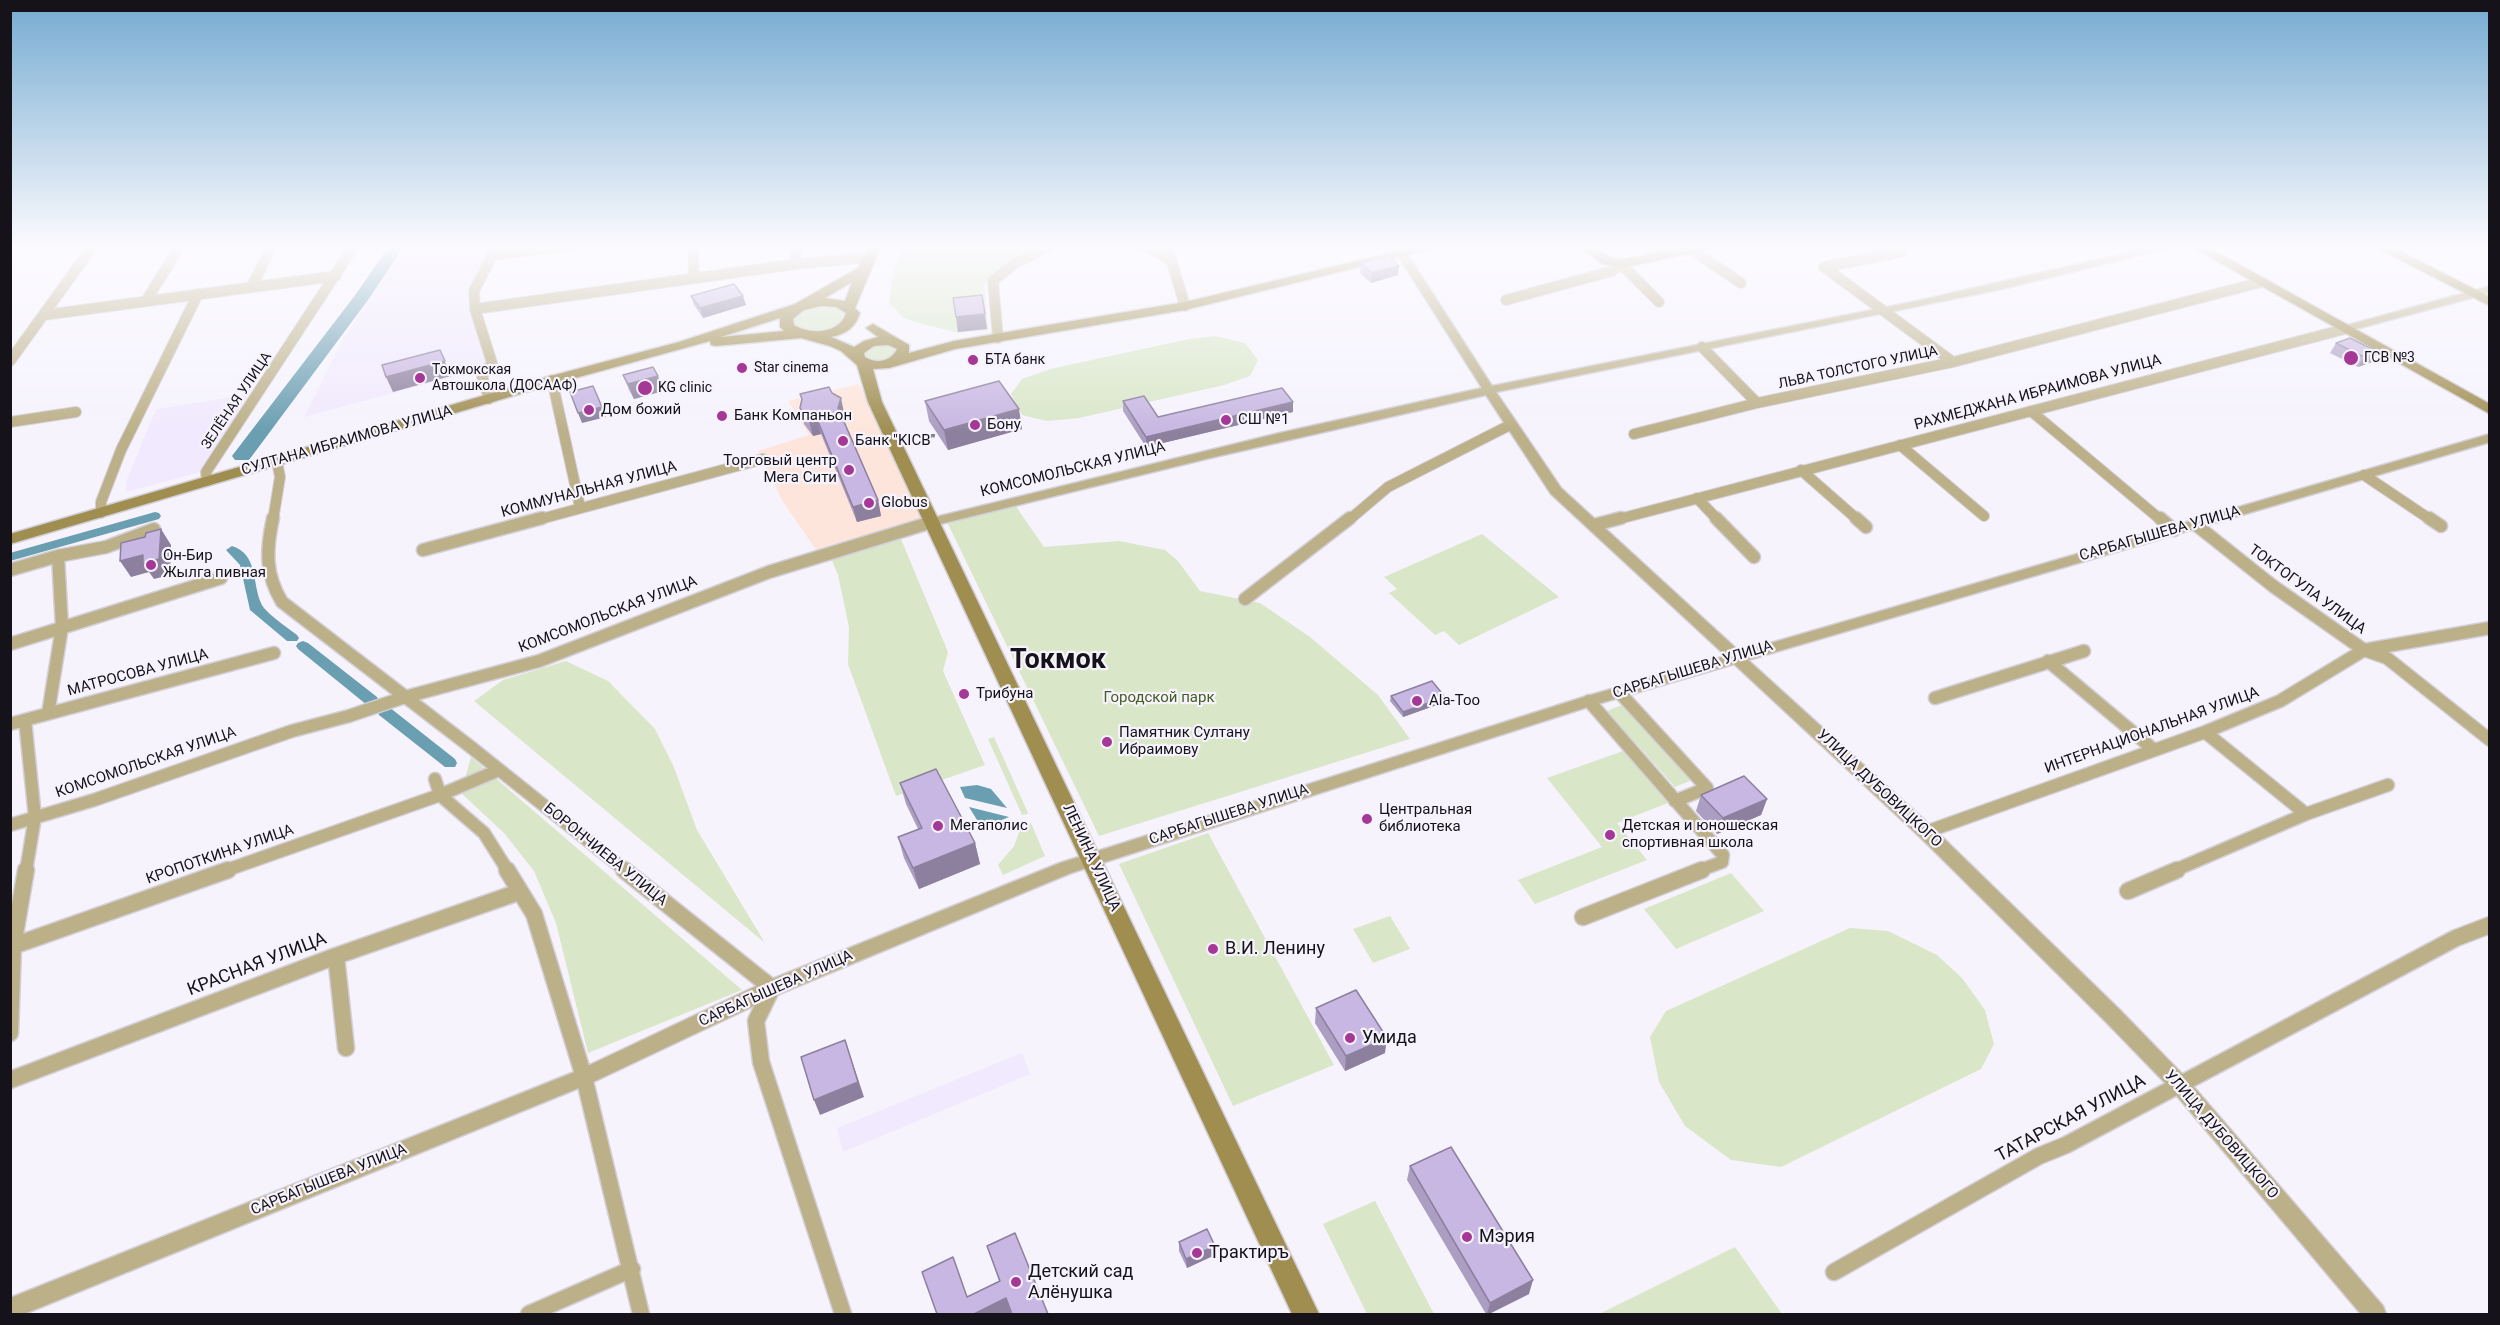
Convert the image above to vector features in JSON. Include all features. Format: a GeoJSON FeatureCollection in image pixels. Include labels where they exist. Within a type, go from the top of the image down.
{"type":"FeatureCollection","features":[{"type":"Feature","properties":{"kind":"main road"},"geometry":{"type":"LineString","coordinates":[[684,345],[796,308]]}},
{"type":"Feature","properties":{"kind":"main road"},"geometry":{"type":"LineString","coordinates":[[798,308],[790,313],[786,323],[789,330],[839,345],[861,361],[876,365],[892,364],[925,348]]}},
{"type":"Feature","properties":{"kind":"main road"},"geometry":{"type":"LineString","coordinates":[[845,308],[904,348],[903,354],[875,385],[875,402]]}},
{"type":"Feature","properties":{"kind":"main road"},"geometry":{"type":"LineString","coordinates":[[684,345],[827,334],[843,328],[852,318],[855,308]]}},
{"type":"Feature","properties":{"kind":"main road"},"geometry":{"type":"LineString","coordinates":[[861,361],[858,352],[862,346],[881,340],[925,348],[954,345],[1174,308]]}},
{"type":"Feature","properties":{"kind":"main road"},"geometry":{"type":"LineString","coordinates":[[2308,308],[2490,410]]}},
{"type":"Feature","properties":{"kind":"main road"},"geometry":{"type":"LineString","coordinates":[[873,328],[925,348]]}},
{"type":"Feature","properties":{"kind":"main road","name":"СУЛТАНА ИБРАИМОВА УЛИЦА"},"geometry":{"type":"LineString","coordinates":[[10,539],[552,380],[684,345]]}},
{"type":"Feature","properties":{"kind":"main road","name":"ЛЕНИНА УЛИЦА"},"geometry":{"type":"LineString","coordinates":[[861,361],[875,402],[1306,1314]]}},
{"type":"Feature","properties":{"kind":"street"},"geometry":{"type":"LineString","coordinates":[[10,361],[49,308]]}},
{"type":"Feature","properties":{"kind":"street"},"geometry":{"type":"LineString","coordinates":[[44,315],[96,308]]}},
{"type":"Feature","properties":{"kind":"street"},"geometry":{"type":"LineString","coordinates":[[102,513],[101,501],[121,450],[191,308]]}},
{"type":"Feature","properties":{"kind":"street","name":"ЗЕЛЁНАЯ УЛИЦА"},"geometry":{"type":"LineString","coordinates":[[210,480],[206,472],[315,308]]}},
{"type":"Feature","properties":{"kind":"street"},"geometry":{"type":"LineString","coordinates":[[483,308],[475,309],[492,363],[482,376],[489,399]]}},
{"type":"Feature","properties":{"kind":"street"},"geometry":{"type":"LineString","coordinates":[[995,308],[998,338]]}},
{"type":"Feature","properties":{"kind":"street","name":"УЛИЦА ДУБОВИЦКОГО"},"geometry":{"type":"LineString","coordinates":[[1437,308],[1510,425],[1556,491],[1926,832],[2179,1084],[2375,1314]]}},
{"type":"Feature","properties":{"kind":"street","name":"КОМСОМОЛЬСКАЯ УЛИЦА"},"geometry":{"type":"LineString","coordinates":[[10,825],[94,800],[292,731],[349,716],[405,697],[539,661],[770,572],[932,522],[1226,450],[1490,390],[1889,308]]}},
{"type":"Feature","properties":{"kind":"street","name":"ЛЬВА ТОЛСТОГО УЛИЦА"},"geometry":{"type":"LineString","coordinates":[[1634,434],[1757,403],[1953,362],[2162,308]]}},
{"type":"Feature","properties":{"kind":"street","name":"РАХМЕДЖАНА ИБРАИМОВА УЛИЦА"},"geometry":{"type":"LineString","coordinates":[[1594,525],[2422,308]]}},
{"type":"Feature","properties":{"kind":"street"},"geometry":{"type":"LineString","coordinates":[[1883,309],[1953,362]]}},
{"type":"Feature","properties":{"kind":"street"},"geometry":{"type":"LineString","coordinates":[[1702,346],[1757,403]]}},
{"type":"Feature","properties":{"kind":"street"},"geometry":{"type":"LineString","coordinates":[[552,380],[580,507]]}},
{"type":"Feature","properties":{"kind":"street"},"geometry":{"type":"LineString","coordinates":[[2031,411],[2174,530]]}},
{"type":"Feature","properties":{"kind":"street"},"geometry":{"type":"LineString","coordinates":[[10,422],[76,412]]}},
{"type":"Feature","properties":{"kind":"street"},"geometry":{"type":"LineString","coordinates":[[1245,599],[1318,545],[1388,487],[1510,425]]}},
{"type":"Feature","properties":{"kind":"street","name":"САРБАГЫШЕВА УЛИЦА"},"geometry":{"type":"LineString","coordinates":[[10,1309],[584,1077],[772,988],[1066,868],[1589,701],[2490,438]]}},
{"type":"Feature","properties":{"kind":"street"},"geometry":{"type":"LineString","coordinates":[[1900,445],[1984,516]]}},
{"type":"Feature","properties":{"kind":"street","name":"КОММУНАЛЬНАЯ УЛИЦА"},"geometry":{"type":"LineString","coordinates":[[423,550],[763,459]]}},
{"type":"Feature","properties":{"kind":"street","name":"БОРОНЧИЕВА УЛИЦА"},"geometry":{"type":"LineString","coordinates":[[273,462],[281,477],[266,552],[267,575],[272,589],[282,602],[499,770],[772,988]]}},
{"type":"Feature","properties":{"kind":"street"},"geometry":{"type":"LineString","coordinates":[[1801,470],[1866,527]]}},
{"type":"Feature","properties":{"kind":"street"},"geometry":{"type":"LineString","coordinates":[[2364,475],[2441,526]]}},
{"type":"Feature","properties":{"kind":"street"},"geometry":{"type":"LineString","coordinates":[[1697,498],[1754,557]]}},
{"type":"Feature","properties":{"kind":"street","name":"ТОКТОГУЛА УЛИЦА"},"geometry":{"type":"LineString","coordinates":[[2195,524],[2273,586],[2364,650],[2387,658],[2490,740]]}},
{"type":"Feature","properties":{"kind":"street"},"geometry":{"type":"LineString","coordinates":[[10,570],[58,556],[106,547],[154,529]]}},
{"type":"Feature","properties":{"kind":"street"},"geometry":{"type":"LineString","coordinates":[[48,714],[62,627],[58,556]]}},
{"type":"Feature","properties":{"kind":"street"},"geometry":{"type":"LineString","coordinates":[[10,644],[221,578]]}},
{"type":"Feature","properties":{"kind":"street","name":"ИНТЕРНАЦИОНАЛЬНАЯ УЛИЦА"},"geometry":{"type":"LineString","coordinates":[[1926,832],[2205,732],[2280,701],[2364,650],[2490,628]]}},
{"type":"Feature","properties":{"kind":"street"},"geometry":{"type":"LineString","coordinates":[[1935,698],[2084,651]]}},
{"type":"Feature","properties":{"kind":"street","name":"МАТРОСОВА УЛИЦА"},"geometry":{"type":"LineString","coordinates":[[17,722],[274,653]]}},
{"type":"Feature","properties":{"kind":"street"},"geometry":{"type":"LineString","coordinates":[[2048,661],[2153,749]]}},
{"type":"Feature","properties":{"kind":"street"},"geometry":{"type":"LineString","coordinates":[[1619,692],[1707,788],[1675,801]]}},
{"type":"Feature","properties":{"kind":"street"},"geometry":{"type":"LineString","coordinates":[[1583,917],[1722,862],[1723,855],[1589,701]]}},
{"type":"Feature","properties":{"kind":"street"},"geometry":{"type":"LineString","coordinates":[[10,1033],[12,946],[35,818],[17,722]]}},
{"type":"Feature","properties":{"kind":"street"},"geometry":{"type":"LineString","coordinates":[[2205,732],[2306,814]]}},
{"type":"Feature","properties":{"kind":"street","name":"КРОПОТКИНА УЛИЦА"},"geometry":{"type":"LineString","coordinates":[[12,946],[440,795],[499,770]]}},
{"type":"Feature","properties":{"kind":"street"},"geometry":{"type":"LineString","coordinates":[[435,779],[440,795],[484,833],[534,914],[584,1077],[641,1314]]}},
{"type":"Feature","properties":{"kind":"street"},"geometry":{"type":"LineString","coordinates":[[2128,891],[2306,814],[2388,785]]}},
{"type":"Feature","properties":{"kind":"street","name":"КРАСНАЯ УЛИЦА"},"geometry":{"type":"LineString","coordinates":[[10,1080],[336,956],[519,892]]}},
{"type":"Feature","properties":{"kind":"street","name":"ТАТАРСКАЯ УЛИЦА"},"geometry":{"type":"LineString","coordinates":[[1834,1272],[2039,1155],[2066,1145],[2456,938],[2490,924]]}},
{"type":"Feature","properties":{"kind":"street"},"geometry":{"type":"LineString","coordinates":[[336,956],[346,1048]]}},
{"type":"Feature","properties":{"kind":"street"},"geometry":{"type":"LineString","coordinates":[[772,988],[756,1021],[761,1062],[843,1314]]}},
{"type":"Feature","properties":{"kind":"street"},"geometry":{"type":"LineString","coordinates":[[529,1314],[632,1269]]}},
{"type":"Feature","properties":{"kind":"shaded area"},"geometry":{"type":"Polygon","coordinates":[[[363,308],[469,308],[488,365],[472,372],[304,417],[343,339],[363,308]]]}},
{"type":"Feature","properties":{"kind":"shaded area"},"geometry":{"type":"Polygon","coordinates":[[[859,384],[926,521],[819,554],[783,502],[758,451],[809,435],[788,401],[859,384]]]}},
{"type":"Feature","properties":{"kind":"shaded area"},"geometry":{"type":"Polygon","coordinates":[[[251,394],[200,472],[126,492],[126,482],[156,409],[251,394]]]}},
{"type":"Feature","properties":{"kind":"shaded area"},"geometry":{"type":"Polygon","coordinates":[[[1022,1053],[1030,1074],[843,1152],[837,1128],[1022,1053]]]}},
{"type":"Feature","properties":{"kind":"green space"},"geometry":{"type":"Polygon","coordinates":[[[810,308],[836,308],[844,313],[844,319],[826,329],[810,332],[803,330],[794,321],[802,311],[810,308]]]}},
{"type":"Feature","properties":{"kind":"green space"},"geometry":{"type":"Polygon","coordinates":[[[894,308],[986,308],[988,330],[958,333],[904,318],[894,308]]]}},
{"type":"Feature","properties":{"kind":"green space"},"geometry":{"type":"Polygon","coordinates":[[[1216,336],[1245,343],[1258,360],[1250,376],[1224,385],[1079,418],[1047,421],[1022,415],[1011,394],[1022,379],[1050,369],[1189,339],[1216,336]]]}},
{"type":"Feature","properties":{"kind":"green space"},"geometry":{"type":"Polygon","coordinates":[[[886,344],[895,347],[896,355],[877,361],[865,358],[867,349],[875,345],[886,344]]]}},
{"type":"Feature","properties":{"kind":"green space","name":"Городской парк"},"geometry":{"type":"Polygon","coordinates":[[[1015,505],[1044,547],[1119,541],[1165,550],[1178,561],[1200,591],[1260,603],[1310,637],[1378,695],[1410,739],[1099,836],[947,522],[1015,505]]]}},
{"type":"Feature","properties":{"kind":"green space"},"geometry":{"type":"Polygon","coordinates":[[[1482,534],[1559,597],[1459,645],[1444,631],[1435,635],[1389,593],[1397,589],[1384,577],[1482,534]]]}},
{"type":"Feature","properties":{"kind":"green space"},"geometry":{"type":"Polygon","coordinates":[[[901,539],[948,652],[943,671],[985,765],[896,796],[848,664],[849,627],[838,575],[832,560],[901,539]]]}},
{"type":"Feature","properties":{"kind":"green space"},"geometry":{"type":"Polygon","coordinates":[[[566,661],[608,681],[655,729],[673,765],[697,830],[765,943],[474,701],[503,680],[566,661]]]}},
{"type":"Feature","properties":{"kind":"green space"},"geometry":{"type":"Polygon","coordinates":[[[1624,704],[1692,780],[1675,787],[1607,711],[1624,704]]]}},
{"type":"Feature","properties":{"kind":"green space"},"geometry":{"type":"Polygon","coordinates":[[[994,737],[1028,814],[1022,815],[988,739],[994,737]]]}},
{"type":"Feature","properties":{"kind":"green space","name":"Детская и юношеская спортивная школа"},"geometry":{"type":"Polygon","coordinates":[[[1623,751],[1668,803],[1617,823],[1647,860],[1535,904],[1518,880],[1602,847],[1547,778],[1623,751]]]}},
{"type":"Feature","properties":{"kind":"green space"},"geometry":{"type":"Polygon","coordinates":[[[471,757],[742,990],[588,1053],[556,923],[534,871],[504,833],[461,793],[471,757]]]}},
{"type":"Feature","properties":{"kind":"green space"},"geometry":{"type":"Polygon","coordinates":[[[1031,823],[1045,856],[1003,875],[998,865],[1014,846],[1021,827],[1031,823]]]}},
{"type":"Feature","properties":{"kind":"green space"},"geometry":{"type":"Polygon","coordinates":[[[1208,833],[1334,1065],[1233,1106],[1119,864],[1208,833]]]}},
{"type":"Feature","properties":{"kind":"green space"},"geometry":{"type":"Polygon","coordinates":[[[1731,873],[1764,911],[1676,949],[1644,909],[1731,873]]]}},
{"type":"Feature","properties":{"kind":"green space"},"geometry":{"type":"Polygon","coordinates":[[[1390,916],[1410,949],[1373,963],[1353,929],[1390,916]]]}},
{"type":"Feature","properties":{"kind":"green space"},"geometry":{"type":"Polygon","coordinates":[[[1850,928],[1888,931],[1937,955],[1962,978],[1985,1010],[1994,1044],[1981,1069],[1781,1167],[1731,1160],[1685,1126],[1659,1082],[1650,1037],[1666,1011],[1850,928]]]}},
{"type":"Feature","properties":{"kind":"green space"},"geometry":{"type":"Polygon","coordinates":[[[1375,1201],[1434,1314],[1367,1314],[1323,1224],[1375,1201]]]}},
{"type":"Feature","properties":{"kind":"green space"},"geometry":{"type":"Polygon","coordinates":[[[1735,1247],[1782,1314],[1599,1314],[1735,1247]]]}},
{"type":"Feature","properties":{"kind":"water"},"geometry":{"type":"Polygon","coordinates":[[[977,785],[991,789],[1007,808],[965,798],[960,787],[977,785]]]}},
{"type":"Feature","properties":{"kind":"water"},"geometry":{"type":"Polygon","coordinates":[[[969,807],[1009,817],[982,828],[969,807]]]}},
{"type":"Feature","properties":{"kind":"building"},"geometry":{"type":"Polygon","coordinates":[[[955,308],[984,308],[985,314],[956,317],[955,308]]]}},
{"type":"Feature","properties":{"kind":"building"},"geometry":{"type":"Polygon","coordinates":[[[2350,338],[2378,352],[2364,357],[2336,343],[2350,338]]]}},
{"type":"Feature","properties":{"kind":"building"},"geometry":{"type":"Polygon","coordinates":[[[440,350],[445,361],[386,377],[382,365],[440,350]]]}},
{"type":"Feature","properties":{"kind":"building"},"geometry":{"type":"Polygon","coordinates":[[[653,367],[658,376],[628,384],[623,375],[653,367]]]}},
{"type":"Feature","properties":{"kind":"building"},"geometry":{"type":"Polygon","coordinates":[[[999,381],[1019,409],[944,430],[925,401],[999,381]]]}},
{"type":"Feature","properties":{"kind":"building"},"geometry":{"type":"Polygon","coordinates":[[[593,386],[602,407],[578,413],[570,392],[593,386]]]}},
{"type":"Feature","properties":{"kind":"building","name":"Торговый центр Мега Сити"},"geometry":{"type":"Polygon","coordinates":[[[829,387],[832,393],[841,398],[838,408],[878,500],[853,507],[817,419],[809,421],[800,408],[802,399],[800,394],[829,387]]]}},
{"type":"Feature","properties":{"kind":"building"},"geometry":{"type":"Polygon","coordinates":[[[1282,388],[1293,402],[1146,437],[1123,401],[1144,396],[1158,417],[1282,388]]]}},
{"type":"Feature","properties":{"kind":"building"},"geometry":{"type":"Polygon","coordinates":[[[161,529],[159,559],[143,564],[143,555],[120,561],[121,543],[145,537],[146,533],[161,529]]]}},
{"type":"Feature","properties":{"kind":"building","name":"Ala-Too"},"geometry":{"type":"Polygon","coordinates":[[[1432,681],[1445,697],[1403,712],[1391,696],[1432,681]]]}},
{"type":"Feature","properties":{"kind":"building","name":"Мегаполис"},"geometry":{"type":"Polygon","coordinates":[[[936,769],[975,843],[913,868],[898,837],[922,828],[900,783],[936,769]]]}},
{"type":"Feature","properties":{"kind":"building"},"geometry":{"type":"Polygon","coordinates":[[[1744,776],[1767,799],[1723,818],[1701,795],[1744,776]]]}},
{"type":"Feature","properties":{"kind":"building","name":"Умида"},"geometry":{"type":"Polygon","coordinates":[[[1356,990],[1387,1038],[1346,1056],[1316,1008],[1356,990]]]}},
{"type":"Feature","properties":{"kind":"building"},"geometry":{"type":"Polygon","coordinates":[[[845,1040],[858,1082],[814,1100],[801,1057],[845,1040]]]}},
{"type":"Feature","properties":{"kind":"building","name":"Мэрия"},"geometry":{"type":"Polygon","coordinates":[[[1451,1147],[1533,1280],[1490,1303],[1410,1166],[1451,1147]]]}},
{"type":"Feature","properties":{"kind":"building"},"geometry":{"type":"Polygon","coordinates":[[[1207,1229],[1215,1246],[1186,1259],[1179,1242],[1207,1229]]]}},
{"type":"Feature","properties":{"kind":"building","name":"Детский сад Алёнушка"},"geometry":{"type":"Polygon","coordinates":[[[1015,1233],[1048,1314],[1012,1314],[1006,1298],[974,1314],[937,1314],[922,1272],[953,1257],[967,1297],[1000,1281],[987,1246],[1015,1233]]]}},
{"type":"Feature","properties":{"kind":"waterway"},"geometry":{"type":"LineString","coordinates":[[242,456],[354,308]]}},
{"type":"Feature","properties":{"kind":"waterway"},"geometry":{"type":"LineString","coordinates":[[10,557],[155,516]]}},
{"type":"Feature","properties":{"kind":"waterway"},"geometry":{"type":"LineString","coordinates":[[232,550],[246,564],[255,607],[292,638]]}},
{"type":"Feature","properties":{"kind":"waterway"},"geometry":{"type":"LineString","coordinates":[[303,646],[372,701]]}},
{"type":"Feature","properties":{"kind":"waterway"},"geometry":{"type":"LineString","coordinates":[[384,711],[450,763]]}},
{"type":"Feature","properties":{"kind":"place","name":"ГСВ №3"},"geometry":{"type":"Point","coordinates":[2351,358]}},
{"type":"Feature","properties":{"kind":"place","name":"БТА банк"},"geometry":{"type":"Point","coordinates":[973,360]}},
{"type":"Feature","properties":{"kind":"place","name":"Star cinema"},"geometry":{"type":"Point","coordinates":[742,368]}},
{"type":"Feature","properties":{"kind":"place","name":"Токмокская Автошкола (ДОСААФ)"},"geometry":{"type":"Point","coordinates":[420,378]}},
{"type":"Feature","properties":{"kind":"place","name":"KG clinic"},"geometry":{"type":"Point","coordinates":[645,388]}},
{"type":"Feature","properties":{"kind":"place","name":"Дом божий"},"geometry":{"type":"Point","coordinates":[589,410]}},
{"type":"Feature","properties":{"kind":"place","name":"Банк Компаньон"},"geometry":{"type":"Point","coordinates":[722,416]}},
{"type":"Feature","properties":{"kind":"place","name":"СШ №1"},"geometry":{"type":"Point","coordinates":[1226,420]}},
{"type":"Feature","properties":{"kind":"place","name":"Бону"},"geometry":{"type":"Point","coordinates":[975,425]}},
{"type":"Feature","properties":{"kind":"place","name":"Банк \"KICB\""},"geometry":{"type":"Point","coordinates":[843,441]}},
{"type":"Feature","properties":{"kind":"place","name":"Торговый центр Мега Сити"},"geometry":{"type":"Point","coordinates":[849,470]}},
{"type":"Feature","properties":{"kind":"place","name":"Globus"},"geometry":{"type":"Point","coordinates":[869,503]}},
{"type":"Feature","properties":{"kind":"place","name":"Он-Бир Жылга пивная"},"geometry":{"type":"Point","coordinates":[151,565]}},
{"type":"Feature","properties":{"kind":"place","name":"Трибуна"},"geometry":{"type":"Point","coordinates":[964,694]}},
{"type":"Feature","properties":{"kind":"place","name":"Ala-Too"},"geometry":{"type":"Point","coordinates":[1417,701]}},
{"type":"Feature","properties":{"kind":"place","name":"Памятник Султану Ибраимову"},"geometry":{"type":"Point","coordinates":[1107,742]}},
{"type":"Feature","properties":{"kind":"place","name":"Центральная библиотека"},"geometry":{"type":"Point","coordinates":[1367,819]}},
{"type":"Feature","properties":{"kind":"place","name":"Мегаполис"},"geometry":{"type":"Point","coordinates":[938,826]}},
{"type":"Feature","properties":{"kind":"place","name":"Детская и юношеская спортивная школа"},"geometry":{"type":"Point","coordinates":[1610,835]}},
{"type":"Feature","properties":{"kind":"place","name":"В.И. Ленину"},"geometry":{"type":"Point","coordinates":[1213,949]}},
{"type":"Feature","properties":{"kind":"place","name":"Умида"},"geometry":{"type":"Point","coordinates":[1350,1038]}},
{"type":"Feature","properties":{"kind":"place","name":"Мэрия"},"geometry":{"type":"Point","coordinates":[1467,1237]}},
{"type":"Feature","properties":{"kind":"place","name":"Трактиръ"},"geometry":{"type":"Point","coordinates":[1197,1253]}},
{"type":"Feature","properties":{"kind":"place","name":"Детский сад Алёнушка"},"geometry":{"type":"Point","coordinates":[1016,1282]}},
{"type":"Feature","properties":{"kind":"district","name":"Токмок"},"geometry":{"type":"Point","coordinates":[1058,661]}}]}
